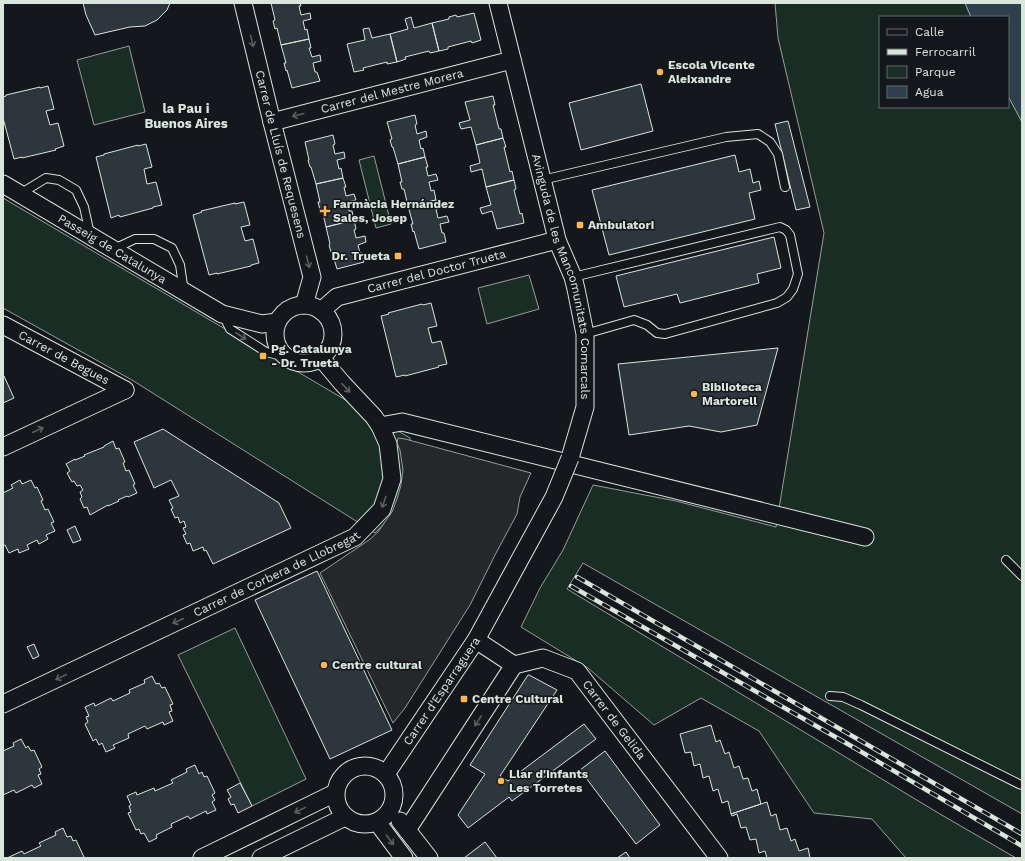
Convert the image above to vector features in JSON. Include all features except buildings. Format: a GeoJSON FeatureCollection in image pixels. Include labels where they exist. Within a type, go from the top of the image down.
{"type":"FeatureCollection","features":[{"type":"Feature","properties":{"kind":"street","name":"Carrer de Lluís de Requesens"},"geometry":{"type":"LineString","coordinates":[[243,3],[312,277],[304,305]]}},
{"type":"Feature","properties":{"kind":"street","name":"Avinguda de les Mancomunitats Comarcals"},"geometry":{"type":"LineString","coordinates":[[494,607],[554,497],[570,458],[585,407],[586,334],[573,277],[557,240],[498,3]]}},
{"type":"Feature","properties":{"kind":"street","name":"Carrer del Mestre Morera"},"geometry":{"type":"LineString","coordinates":[[272,122],[512,60]]}},
{"type":"Feature","properties":{"kind":"street","name":"Passeig de Catalunya"},"geometry":{"type":"LineString","coordinates":[[3,184],[222,314],[262,324],[277,322]]}},
{"type":"Feature","properties":{"kind":"street","name":"Carrer del Doctor Trueta"},"geometry":{"type":"LineString","coordinates":[[321,311],[337,297],[557,240]]}},
{"type":"Feature","properties":{"kind":"street"},"geometry":{"type":"LineString","coordinates":[[304,305],[321,311],[328,318],[332,326],[333,334],[328,351],[322,358],[303,364],[294,362],[286,357],[279,350],[275,341],[277,322],[282,315],[296,306],[304,305]]}},
{"type":"Feature","properties":{"kind":"street","name":"Carrer de Begues"},"geometry":{"type":"LineString","coordinates":[[3,325],[125,390],[3,447]]}},
{"type":"Feature","properties":{"kind":"street","name":"Carrer de Corbera de Llobregat"},"geometry":{"type":"LineString","coordinates":[[3,704],[355,537],[382,509],[392,480],[388,444],[374,417],[342,383],[322,358]]}},
{"type":"Feature","properties":{"kind":"street"},"geometry":{"type":"LineString","coordinates":[[380,426],[402,422],[865,537]]}},
{"type":"Feature","properties":{"kind":"street","name":"Carrer d'Esparraguera"},"geometry":{"type":"LineString","coordinates":[[386,774],[476,640],[494,607]]}},
{"type":"Feature","properties":{"kind":"street"},"geometry":{"type":"LineString","coordinates":[[407,830],[514,665],[476,640]]}},
{"type":"Feature","properties":{"kind":"street","name":"Carrer de Gelida"},"geometry":{"type":"LineString","coordinates":[[514,665],[543,658],[577,671],[716,857]]}},
{"type":"Feature","properties":{"kind":"street"},"geometry":{"type":"LineString","coordinates":[[369,765],[378,768],[386,774],[392,782],[394,801],[390,810],[384,817],[377,822],[360,824],[345,816],[336,802],[338,784],[342,775],[350,769],[369,765]]}},
{"type":"Feature","properties":{"kind":"street"},"geometry":{"type":"LineString","coordinates":[[202,858],[336,793]]}},
{"type":"Feature","properties":{"kind":"street"},"geometry":{"type":"LineString","coordinates":[[390,810],[429,858]]}},
{"type":"Feature","properties":{"kind":"street"},"geometry":{"type":"LineString","coordinates":[[261,858],[345,816]]}},
{"type":"Feature","properties":{"kind":"street"},"geometry":{"type":"LineString","coordinates":[[377,822],[404,858]]}},
{"type":"Feature","properties":{"kind":"lane"},"geometry":{"type":"LineString","coordinates":[[542,180],[726,137],[758,134],[770,142],[778,154],[785,187]]}},
{"type":"Feature","properties":{"kind":"lane"},"geometry":{"type":"LineString","coordinates":[[20,194],[46,178],[59,180],[76,190],[84,208],[90,236]]}},
{"type":"Feature","properties":{"kind":"lane"},"geometry":{"type":"LineString","coordinates":[[573,277],[780,227],[786,230],[790,235],[798,274],[793,289],[787,297],[776,303],[665,334],[657,333],[647,325],[634,320],[586,334]]}},
{"type":"Feature","properties":{"kind":"lane"},"geometry":{"type":"LineString","coordinates":[[114,250],[135,238],[154,239],[172,248],[180,265],[184,292]]}},
{"type":"Feature","properties":{"kind":"lane","name":"Passeig de Catalunya"},"geometry":{"type":"LineString","coordinates":[[222,314],[230,329],[266,352],[286,357]]}},
{"type":"Feature","properties":{"kind":"lane"},"geometry":{"type":"LineString","coordinates":[[1006,560],[1022,576]]}},
{"type":"Feature","properties":{"kind":"lane"},"geometry":{"type":"LineString","coordinates":[[830,696],[843,697],[861,705],[1022,785]]}},
{"type":"Feature","properties":{"kind":"green space"},"geometry":{"type":"Polygon","coordinates":[[[775,3],[965,3],[971,16],[879,16],[879,108],[1009,108],[1009,98],[1022,122],[1022,814],[583,563],[567,589],[940,814],[1016,858],[906,858],[872,819],[814,813],[759,731],[701,698],[654,725],[588,668],[521,627],[540,588],[563,550],[593,485],[676,501],[776,527],[824,233],[778,38],[775,3]]]}},
{"type":"Feature","properties":{"kind":"green space"},"geometry":{"type":"Polygon","coordinates":[[[129,46],[145,112],[94,125],[77,60],[129,46]]]}},
{"type":"Feature","properties":{"kind":"green space"},"geometry":{"type":"Polygon","coordinates":[[[374,156],[391,224],[376,228],[359,160],[374,156]]]}},
{"type":"Feature","properties":{"kind":"green space"},"geometry":{"type":"Polygon","coordinates":[[[3,198],[410,438],[412,475],[402,505],[375,533],[132,380],[3,308],[3,198]]]}},
{"type":"Feature","properties":{"kind":"green space"},"geometry":{"type":"Polygon","coordinates":[[[529,275],[539,309],[487,324],[478,288],[529,275]]]}},
{"type":"Feature","properties":{"kind":"green space"},"geometry":{"type":"Polygon","coordinates":[[[235,628],[306,779],[252,806],[178,655],[235,628]]]}},
{"type":"Feature","properties":{"kind":"shaded area"},"geometry":{"type":"Polygon","coordinates":[[[398,438],[531,473],[520,497],[517,514],[470,605],[405,708],[393,723],[320,573],[369,540],[378,532],[392,512],[401,485],[403,470],[400,450],[397,443],[398,438]]]}},
{"type":"Feature","properties":{"kind":"water"},"geometry":{"type":"Polygon","coordinates":[[[965,3],[1022,3],[1022,122],[1009,98],[1009,16],[971,16],[965,3]]]}},
{"type":"Feature","properties":{"kind":"railway"},"geometry":{"type":"LineString","coordinates":[[577,577],[1022,834]]}},
{"type":"Feature","properties":{"kind":"railway"},"geometry":{"type":"LineString","coordinates":[[571,586],[853,747],[1022,846]]}},
{"type":"Feature","properties":{"kind":"place","name":"Escola Vicente Aleixandre"},"geometry":{"type":"Point","coordinates":[660,72]}},
{"type":"Feature","properties":{"kind":"place","name":"Farmàcia Hernández Sales, Josep"},"geometry":{"type":"Point","coordinates":[325,211]}},
{"type":"Feature","properties":{"kind":"place","name":"Ambulatori"},"geometry":{"type":"Point","coordinates":[580,225]}},
{"type":"Feature","properties":{"kind":"place","name":"Dr. Trueta"},"geometry":{"type":"Point","coordinates":[398,256]}},
{"type":"Feature","properties":{"kind":"place","name":"Pg. Catalunya - Dr. Trueta"},"geometry":{"type":"Point","coordinates":[263,356]}},
{"type":"Feature","properties":{"kind":"place","name":"Biblioteca Martorell"},"geometry":{"type":"Point","coordinates":[694,394]}},
{"type":"Feature","properties":{"kind":"place","name":"Centre cultural"},"geometry":{"type":"Point","coordinates":[324,665]}},
{"type":"Feature","properties":{"kind":"place","name":"Centre Cultural"},"geometry":{"type":"Point","coordinates":[464,699]}},
{"type":"Feature","properties":{"kind":"place","name":"Llar d'infants Les Torretes"},"geometry":{"type":"Point","coordinates":[501,781]}},
{"type":"Feature","properties":{"kind":"district","name":"la Pau i Buenos Aires"},"geometry":{"type":"Point","coordinates":[186,116]}}]}
